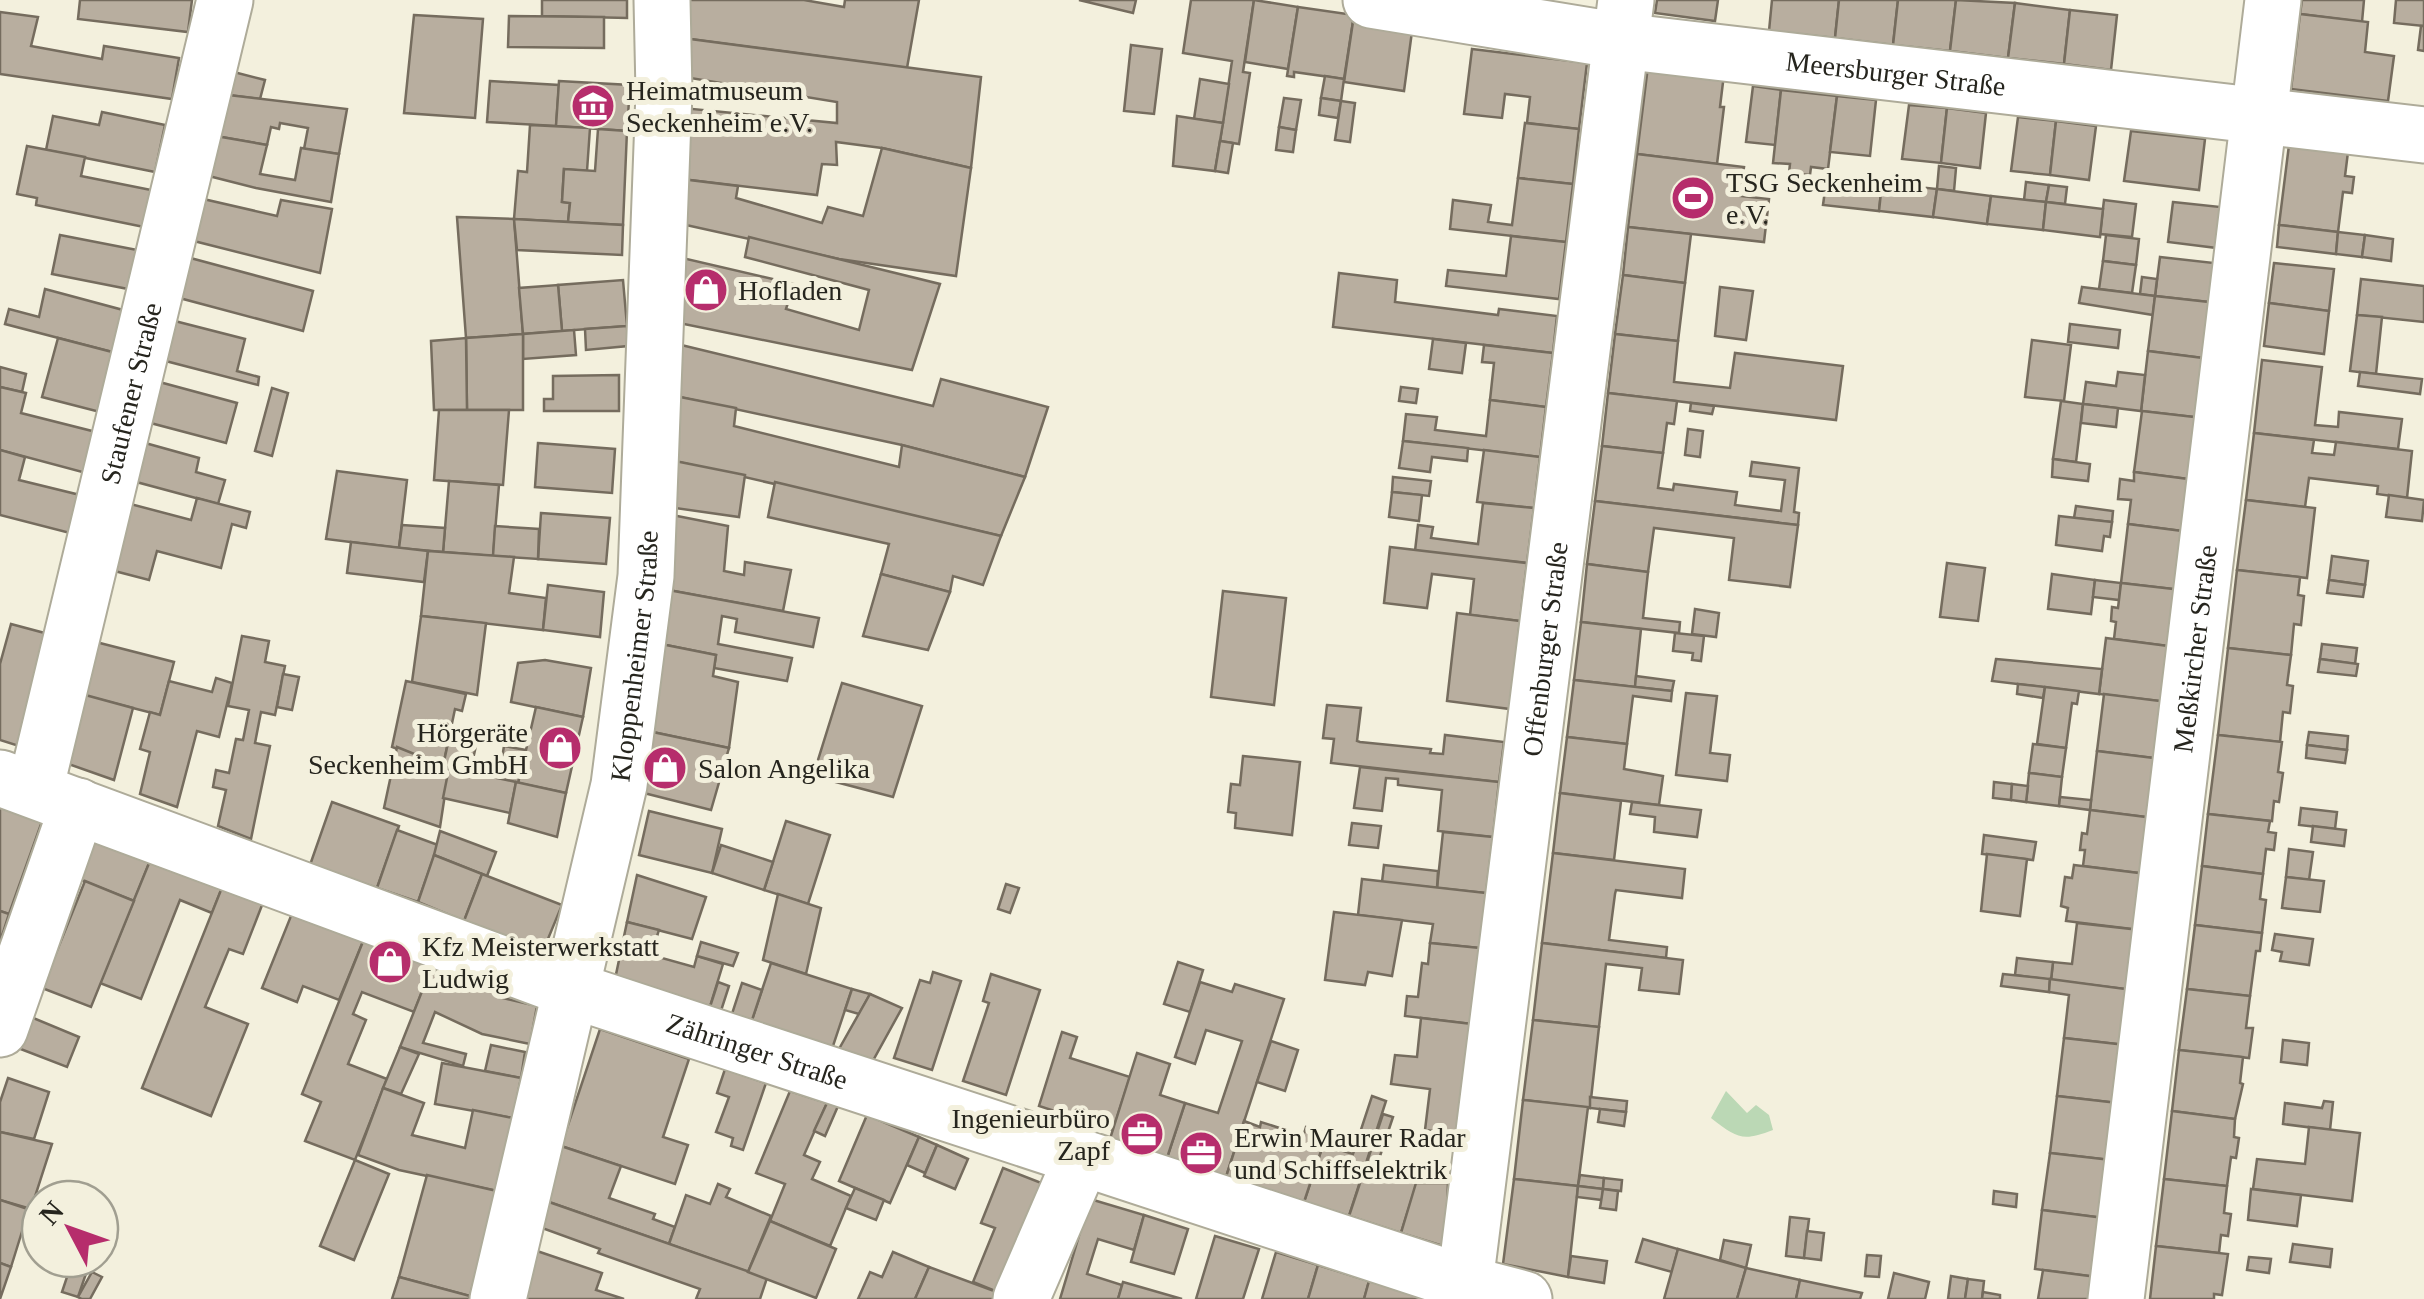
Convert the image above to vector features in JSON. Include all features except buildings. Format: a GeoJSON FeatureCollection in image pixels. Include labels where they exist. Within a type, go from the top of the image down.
{"type":"FeatureCollection","features":[{"type":"Feature","properties":{"kind":"street","name":"Staufener Straße"},"geometry":{"type":"LineString","coordinates":[[0,1028],[38,791],[225,0]]}},
{"type":"Feature","properties":{"kind":"street","name":"Kloppenheimer Straße"},"geometry":{"type":"LineString","coordinates":[[498,1299],[619,785],[646,576],[664,92],[662,0]]}},
{"type":"Feature","properties":{"kind":"street","name":"Meersburger Straße"},"geometry":{"type":"LineString","coordinates":[[1371,0],[1624,21],[2259,116],[2424,135]]}},
{"type":"Feature","properties":{"kind":"street","name":"Meßkircher Straße"},"geometry":{"type":"LineString","coordinates":[[2116,1299],[2273,0]]}},
{"type":"Feature","properties":{"kind":"street","name":"Offenburger Straße"},"geometry":{"type":"LineString","coordinates":[[1466,1291],[1624,21]]}},
{"type":"Feature","properties":{"kind":"street","name":"Zähringer Straße"},"geometry":{"type":"LineString","coordinates":[[38,791],[572,990],[1082,1158],[1466,1291],[1524,1299]]}},
{"type":"Feature","properties":{"kind":"street"},"geometry":{"type":"LineString","coordinates":[[1021,1299],[1082,1158]]}},
{"type":"Feature","properties":{"kind":"shaded area"},"geometry":{"type":"Polygon","coordinates":[[[1726,1091],[1747,1113],[1756,1105],[1769,1115],[1773,1130],[1740,1136],[1711,1118],[1726,1091]]]}},
{"type":"Feature","properties":{"kind":"place","name":"Heimatmuseum Seckenheim e.V."},"geometry":{"type":"Point","coordinates":[593,106]}},
{"type":"Feature","properties":{"kind":"place","name":"TSG Seckenheim e.V."},"geometry":{"type":"Point","coordinates":[1693,198]}},
{"type":"Feature","properties":{"kind":"place","name":"Hofladen"},"geometry":{"type":"Point","coordinates":[706,290]}},
{"type":"Feature","properties":{"kind":"place","name":"Hörgeräte Seckenheim GmbH"},"geometry":{"type":"Point","coordinates":[560,748]}},
{"type":"Feature","properties":{"kind":"place","name":"Salon Angelika"},"geometry":{"type":"Point","coordinates":[665,768]}},
{"type":"Feature","properties":{"kind":"place","name":"Kfz Meisterwerkstatt Ludwig"},"geometry":{"type":"Point","coordinates":[390,962]}},
{"type":"Feature","properties":{"kind":"place","name":"Ingenieurbüro Zapf"},"geometry":{"type":"Point","coordinates":[1142,1134]}},
{"type":"Feature","properties":{"kind":"place","name":"Erwin Maurer Radar und Schiffselektrik"},"geometry":{"type":"Point","coordinates":[1201,1153]}}]}
